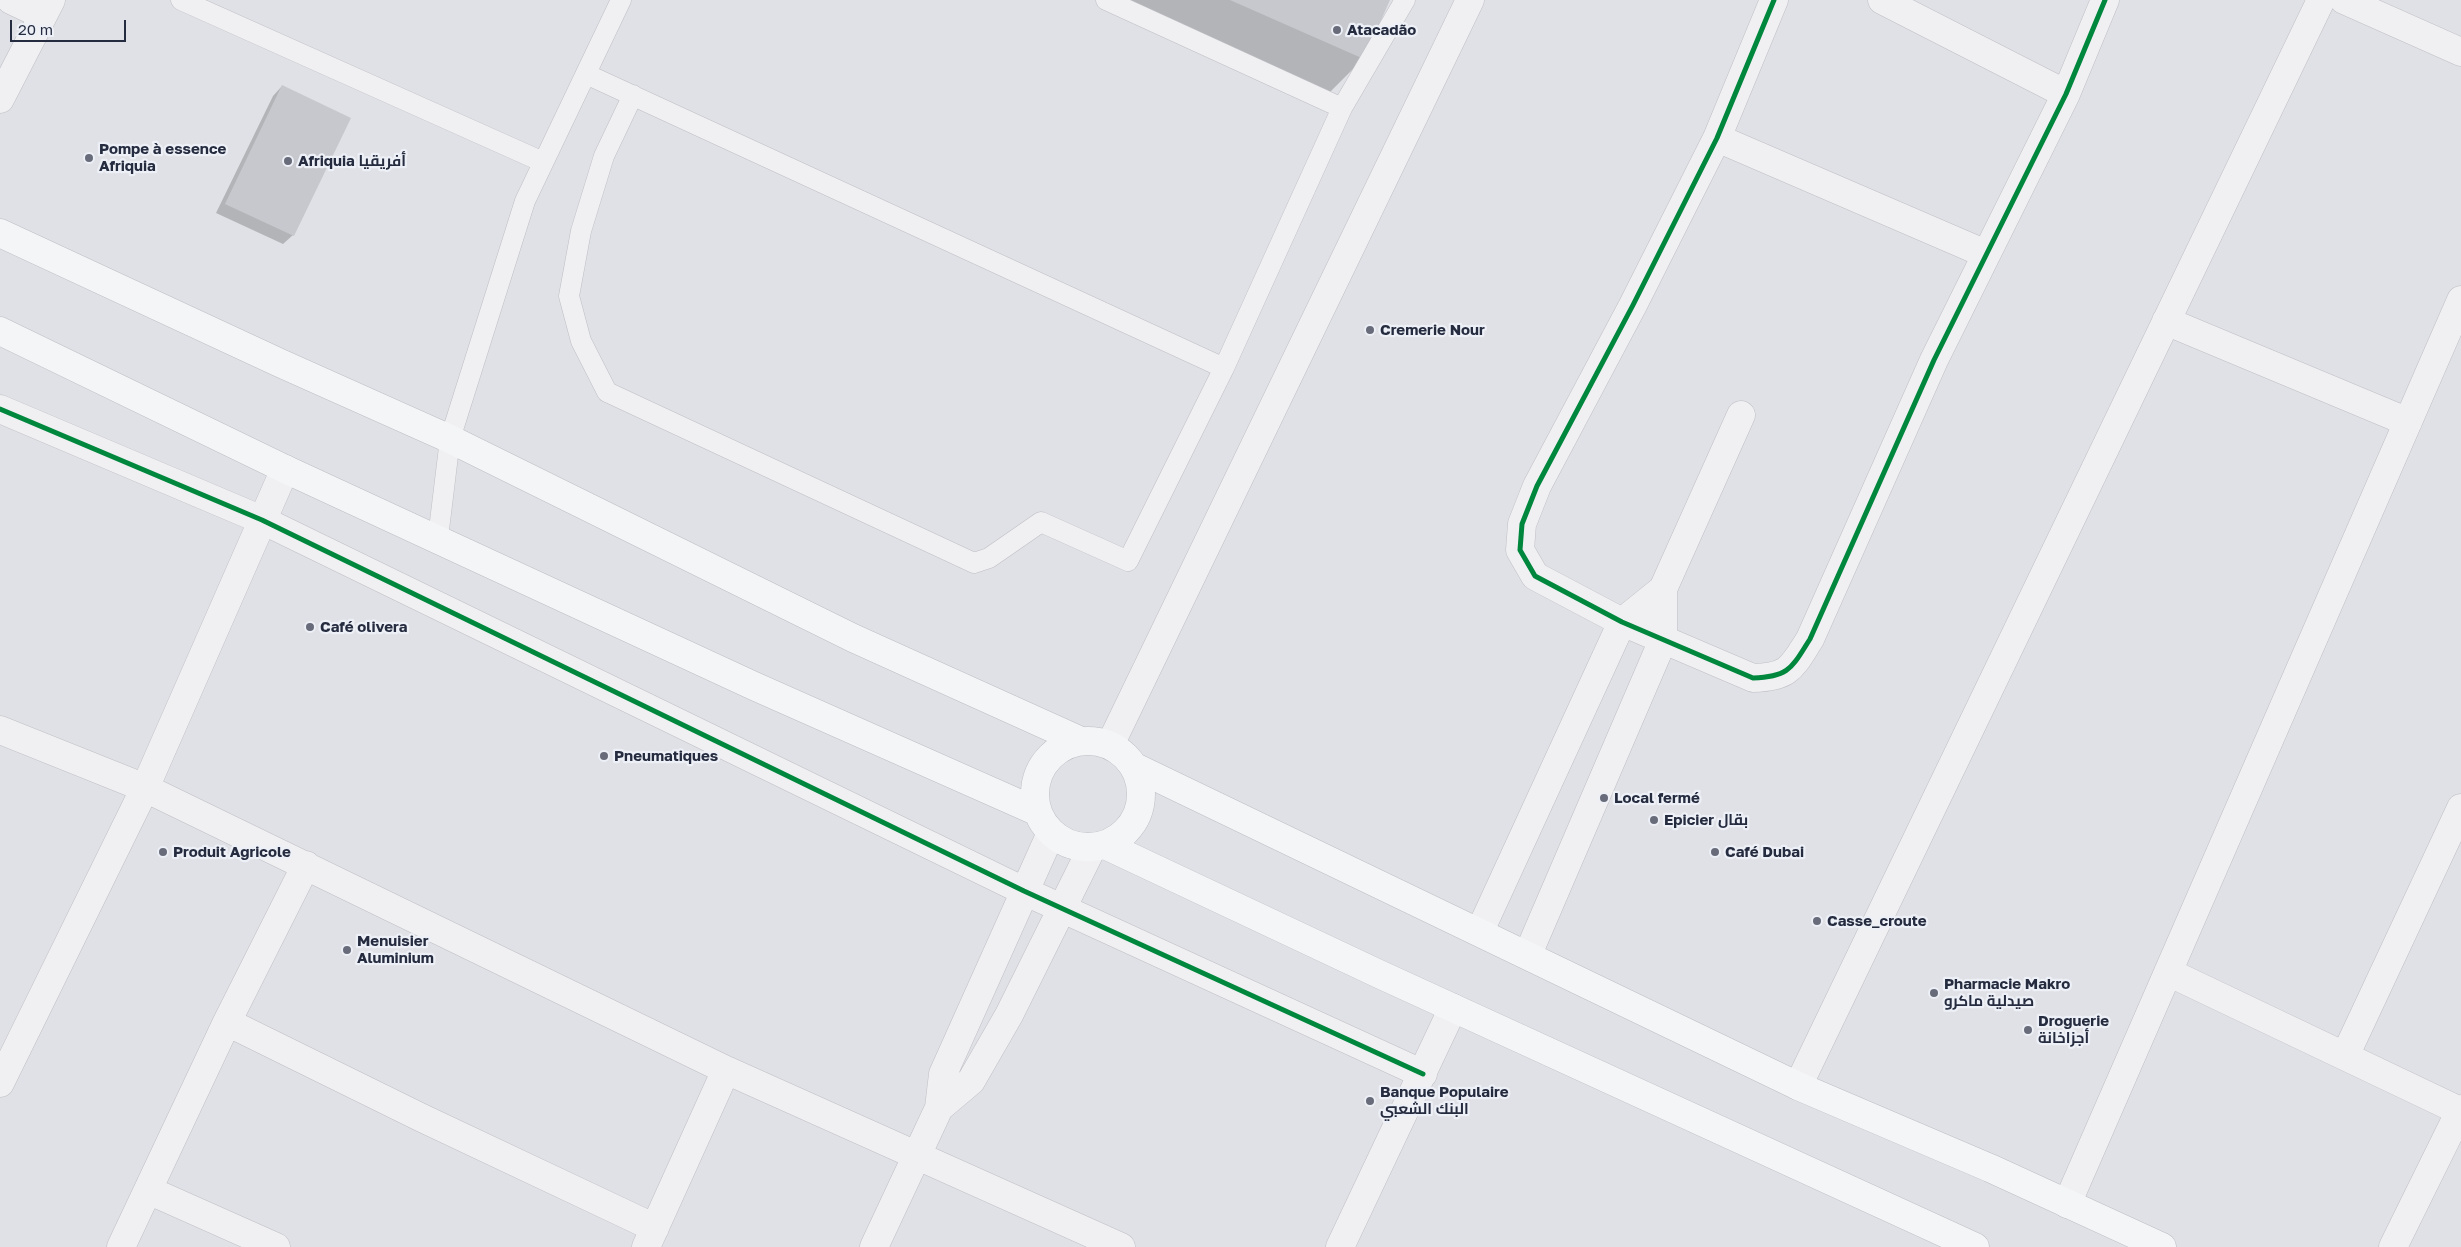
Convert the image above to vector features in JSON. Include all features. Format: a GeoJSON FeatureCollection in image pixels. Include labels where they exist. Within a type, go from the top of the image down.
{"type":"FeatureCollection","features":[{"type":"Feature","properties":{"kind":"main road"},"geometry":{"type":"LineString","coordinates":[[0,232],[280,364],[450,439],[853,638],[1081,741]]}},
{"type":"Feature","properties":{"kind":"main road"},"geometry":{"type":"LineString","coordinates":[[0,331],[285,469],[438,538],[1044,822],[1070,845],[1098,846],[1975,1247]]}},
{"type":"Feature","properties":{"kind":"main road"},"geometry":{"type":"LineString","coordinates":[[1044,822],[1034,788],[1042,766],[1060,749],[1081,741],[1096,741],[1110,745],[1124,754],[1133,766],[1141,788],[1138,812],[1125,832],[1098,846]]}},
{"type":"Feature","properties":{"kind":"main road"},"geometry":{"type":"LineString","coordinates":[[1133,766],[1528,954],[1798,1086],[2162,1247]]}},
{"type":"Feature","properties":{"kind":"street"},"geometry":{"type":"LineString","coordinates":[[0,99],[47,8],[11,0]]}},
{"type":"Feature","properties":{"kind":"street"},"geometry":{"type":"LineString","coordinates":[[1110,745],[1470,0]]}},
{"type":"Feature","properties":{"kind":"street"},"geometry":{"type":"LineString","coordinates":[[1774,0],[1717,138],[1633,305],[1537,486],[1522,524],[1520,550],[1535,576],[1622,622],[1753,678],[1774,677],[1791,668],[1810,639],[1934,360],[2066,94],[2105,0]]}},
{"type":"Feature","properties":{"kind":"street"},"geometry":{"type":"LineString","coordinates":[[1882,0],[2066,94]]}},
{"type":"Feature","properties":{"kind":"street"},"geometry":{"type":"LineString","coordinates":[[1798,1086],[2321,0]]}},
{"type":"Feature","properties":{"kind":"street"},"geometry":{"type":"LineString","coordinates":[[2344,0],[2461,52]]}},
{"type":"Feature","properties":{"kind":"street"},"geometry":{"type":"LineString","coordinates":[[1717,138],[1986,254]]}},
{"type":"Feature","properties":{"kind":"street"},"geometry":{"type":"LineString","coordinates":[[2067,1204],[2461,300]]}},
{"type":"Feature","properties":{"kind":"street"},"geometry":{"type":"LineString","coordinates":[[2166,321],[2408,422]]}},
{"type":"Feature","properties":{"kind":"street"},"geometry":{"type":"LineString","coordinates":[[0,409],[262,520],[1024,891],[1423,1074]]}},
{"type":"Feature","properties":{"kind":"street"},"geometry":{"type":"LineString","coordinates":[[1528,954],[1663,640],[1663,589],[1740,415]]}},
{"type":"Feature","properties":{"kind":"street"},"geometry":{"type":"LineString","coordinates":[[0,1083],[145,788],[285,469]]}},
{"type":"Feature","properties":{"kind":"street"},"geometry":{"type":"LineString","coordinates":[[1480,931],[1622,622],[1663,589]]}},
{"type":"Feature","properties":{"kind":"street"},"geometry":{"type":"LineString","coordinates":[[0,730],[145,788],[726,1070],[1121,1247]]}},
{"type":"Feature","properties":{"kind":"street"},"geometry":{"type":"LineString","coordinates":[[2345,1056],[2461,808]]}},
{"type":"Feature","properties":{"kind":"street"},"geometry":{"type":"LineString","coordinates":[[874,1247],[939,1108],[942,1074],[1024,891],[1044,822]]}},
{"type":"Feature","properties":{"kind":"street"},"geometry":{"type":"LineString","coordinates":[[939,1108],[971,1081],[1009,1015],[1062,909],[1098,846]]}},
{"type":"Feature","properties":{"kind":"street"},"geometry":{"type":"LineString","coordinates":[[122,1247],[227,1022],[306,865]]}},
{"type":"Feature","properties":{"kind":"street"},"geometry":{"type":"LineString","coordinates":[[2168,972],[2461,1110],[2393,1247]]}},
{"type":"Feature","properties":{"kind":"street"},"geometry":{"type":"LineString","coordinates":[[1340,1247],[1453,1008]]}},
{"type":"Feature","properties":{"kind":"street"},"geometry":{"type":"LineString","coordinates":[[227,1022],[422,1118],[650,1238],[726,1070]]}},
{"type":"Feature","properties":{"kind":"street"},"geometry":{"type":"LineString","coordinates":[[148,1190],[276,1247]]}},
{"type":"Feature","properties":{"kind":"lane"},"geometry":{"type":"LineString","coordinates":[[181,0],[542,162]]}},
{"type":"Feature","properties":{"kind":"lane"},"geometry":{"type":"LineString","coordinates":[[438,538],[450,439],[522,210],[542,162],[621,0]]}},
{"type":"Feature","properties":{"kind":"lane"},"geometry":{"type":"LineString","coordinates":[[1106,0],[1342,108]]}},
{"type":"Feature","properties":{"kind":"lane"},"geometry":{"type":"LineString","coordinates":[[633,95],[604,156],[580,231],[569,296],[581,341],[607,392],[974,563],[989,558],[1041,522],[1128,561],[1224,368],[1342,108],[1405,0]]}},
{"type":"Feature","properties":{"kind":"lane"},"geometry":{"type":"LineString","coordinates":[[586,74],[1224,368]]}},
{"type":"Feature","properties":{"kind":"building","name":"Atacadão"},"geometry":{"type":"Polygon","coordinates":[[[1230,0],[1390,0],[1364,59],[1230,0]]]}},
{"type":"Feature","properties":{"kind":"building","name":"Afriquia أفريقيا"},"geometry":{"type":"Polygon","coordinates":[[[282,85],[351,118],[294,236],[225,204],[282,85]]]}},
{"type":"Feature","properties":{"kind":"cycle path"},"geometry":{"type":"LineString","coordinates":[[1774,0],[1717,138],[1633,305],[1537,486],[1522,524],[1520,550],[1535,576],[1622,622],[1753,678],[1775,675],[1789,669],[1810,639],[1934,360],[2066,94],[2105,0]]}},
{"type":"Feature","properties":{"kind":"cycle path"},"geometry":{"type":"LineString","coordinates":[[0,409],[262,520],[1024,891],[1423,1074]]}},
{"type":"Feature","properties":{"kind":"place","name":"Atacadão"},"geometry":{"type":"Point","coordinates":[1337,30]}},
{"type":"Feature","properties":{"kind":"place","name":"Pompe à essence Afriquia"},"geometry":{"type":"Point","coordinates":[89,158]}},
{"type":"Feature","properties":{"kind":"place","name":"Afriquia أفريقيا"},"geometry":{"type":"Point","coordinates":[288,161]}},
{"type":"Feature","properties":{"kind":"place","name":"Cremerie Nour"},"geometry":{"type":"Point","coordinates":[1370,330]}},
{"type":"Feature","properties":{"kind":"place","name":"Café olivera"},"geometry":{"type":"Point","coordinates":[310,627]}},
{"type":"Feature","properties":{"kind":"place","name":"Pneumatiques"},"geometry":{"type":"Point","coordinates":[604,756]}},
{"type":"Feature","properties":{"kind":"place","name":"Local fermé"},"geometry":{"type":"Point","coordinates":[1604,798]}},
{"type":"Feature","properties":{"kind":"place","name":"Epicier بقال"},"geometry":{"type":"Point","coordinates":[1654,820]}},
{"type":"Feature","properties":{"kind":"place","name":"Produit Agricole"},"geometry":{"type":"Point","coordinates":[163,852]}},
{"type":"Feature","properties":{"kind":"place","name":"Café Dubai"},"geometry":{"type":"Point","coordinates":[1715,852]}},
{"type":"Feature","properties":{"kind":"place","name":"Casse_croute"},"geometry":{"type":"Point","coordinates":[1817,921]}},
{"type":"Feature","properties":{"kind":"place","name":"Menuisier Aluminium"},"geometry":{"type":"Point","coordinates":[347,950]}},
{"type":"Feature","properties":{"kind":"place","name":"Pharmacie Makro صيدلية ماكرو"},"geometry":{"type":"Point","coordinates":[1934,993]}},
{"type":"Feature","properties":{"kind":"place","name":"Droguerie أجزاخانة"},"geometry":{"type":"Point","coordinates":[2028,1030]}},
{"type":"Feature","properties":{"kind":"place","name":"Banque Populaire البنك الشعبي"},"geometry":{"type":"Point","coordinates":[1370,1101]}}]}
